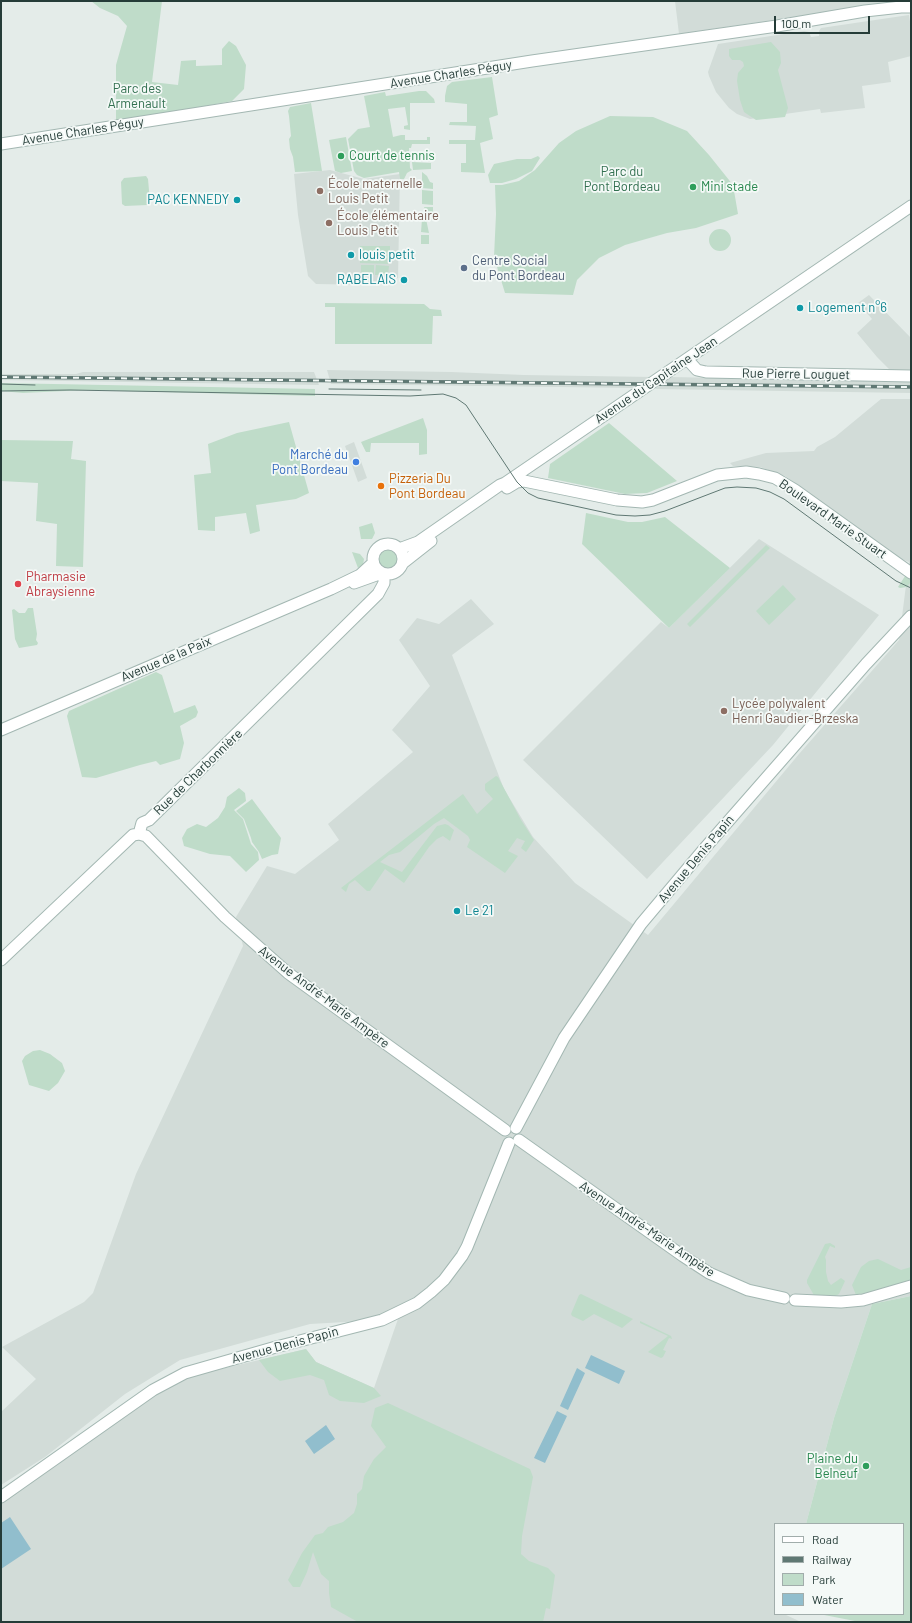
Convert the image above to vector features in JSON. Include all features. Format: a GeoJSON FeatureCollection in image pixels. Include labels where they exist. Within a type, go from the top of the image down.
{"type":"FeatureCollection","features":[{"type":"Feature","properties":{"kind":"main road","name":"Avenue Charles Péguy"},"geometry":{"type":"LineString","coordinates":[[1,144],[532,61],[908,6]]}},
{"type":"Feature","properties":{"kind":"main road","name":"Avenue du Capitaine Jean"},"geometry":{"type":"LineString","coordinates":[[403,563],[532,468],[911,206]]}},
{"type":"Feature","properties":{"kind":"main road","name":"Avenue du Capitaine Jean"},"geometry":{"type":"LineString","coordinates":[[400,549],[418,542],[517,479],[688,360],[911,211]]}},
{"type":"Feature","properties":{"kind":"main road","name":"Rue Pierre Louguet"},"geometry":{"type":"LineString","coordinates":[[688,360],[697,370],[706,372],[911,376]]}},
{"type":"Feature","properties":{"kind":"main road"},"geometry":{"type":"LineString","coordinates":[[532,468],[535,480]]}},
{"type":"Feature","properties":{"kind":"main road"},"geometry":{"type":"LineString","coordinates":[[517,479],[535,480],[628,498],[644,498],[654,496],[707,474],[723,470],[749,469],[760,471],[776,475],[789,481],[898,560],[911,566]]}},
{"type":"Feature","properties":{"kind":"main road","name":"Boulevard Marie Stuart"},"geometry":{"type":"LineString","coordinates":[[517,479],[617,500],[642,502],[653,500],[717,475],[746,472],[759,474],[775,478],[795,490],[911,573]]}},
{"type":"Feature","properties":{"kind":"main road"},"geometry":{"type":"LineString","coordinates":[[388,544],[400,549],[404,558],[403,563],[398,570],[394,573],[383,573],[377,569],[373,563],[374,554],[379,546],[388,544]]}},
{"type":"Feature","properties":{"kind":"main road","name":"Avenue de la Paix"},"geometry":{"type":"LineString","coordinates":[[1,730],[331,589],[360,575],[373,563]]}},
{"type":"Feature","properties":{"kind":"main road","name":"Avenue de la Paix"},"geometry":{"type":"LineString","coordinates":[[331,589],[383,573]]}},
{"type":"Feature","properties":{"kind":"main road","name":"Rue de Charbonnière"},"geometry":{"type":"LineString","coordinates":[[1,960],[133,834],[139,834],[142,823],[149,820],[378,594],[384,583],[383,573]]}},
{"type":"Feature","properties":{"kind":"main road","name":"Avenue Denis Papin"},"geometry":{"type":"LineString","coordinates":[[511,1129],[564,1038],[641,924],[703,850],[866,664],[911,616]]}},
{"type":"Feature","properties":{"kind":"main road","name":"Avenue André-Marie Ampère"},"geometry":{"type":"LineString","coordinates":[[139,834],[146,836],[224,917],[288,973],[511,1129]]}},
{"type":"Feature","properties":{"kind":"main road"},"geometry":{"type":"LineString","coordinates":[[511,1129],[520,1134],[514,1142],[503,1138],[511,1129]]}},
{"type":"Feature","properties":{"kind":"main road","name":"Avenue André-Marie Ampère"},"geometry":{"type":"LineString","coordinates":[[514,1142],[709,1273],[748,1290],[784,1298],[789,1294],[794,1296],[795,1300],[841,1302],[862,1300],[911,1286]]}},
{"type":"Feature","properties":{"kind":"main road","name":"Avenue Denis Papin"},"geometry":{"type":"LineString","coordinates":[[1,1497],[154,1390],[184,1373],[276,1347],[382,1320],[417,1303],[444,1280],[462,1256],[514,1142]]}},
{"type":"Feature","properties":{"kind":"shaded area"},"geometry":{"type":"Polygon","coordinates":[[[675,1],[888,1],[888,3],[679,34],[675,1]]]}},
{"type":"Feature","properties":{"kind":"shaded area"},"geometry":{"type":"Polygon","coordinates":[[[909,15],[911,28],[911,56],[888,62],[891,82],[862,86],[865,108],[821,113],[820,109],[750,119],[737,114],[729,108],[716,92],[709,76],[708,72],[718,44],[804,31],[809,32],[811,37],[819,36],[819,31],[821,28],[909,15]]]}},
{"type":"Feature","properties":{"kind":"shaded area"},"geometry":{"type":"Polygon","coordinates":[[[330,170],[364,179],[400,174],[398,278],[376,285],[316,284],[308,276],[298,215],[294,174],[330,170]]]}},
{"type":"Feature","properties":{"kind":"shaded area"},"geometry":{"type":"Polygon","coordinates":[[[869,295],[911,338],[911,371],[892,372],[857,333],[872,319],[858,303],[869,295]]]}},
{"type":"Feature","properties":{"kind":"shaded area"},"geometry":{"type":"Polygon","coordinates":[[[327,370],[653,377],[636,388],[331,384],[327,370]]]}},
{"type":"Feature","properties":{"kind":"shaded area"},"geometry":{"type":"Polygon","coordinates":[[[83,372],[314,372],[319,385],[1,380],[1,374],[76,374],[83,372]]]}},
{"type":"Feature","properties":{"kind":"shaded area"},"geometry":{"type":"Polygon","coordinates":[[[671,377],[911,382],[911,393],[655,389],[671,377]]]}},
{"type":"Feature","properties":{"kind":"shaded area"},"geometry":{"type":"Polygon","coordinates":[[[881,399],[911,399],[911,1296],[872,1304],[834,1418],[806,1523],[774,1523],[774,1615],[786,1615],[801,1622],[1,1622],[1,1502],[164,1387],[191,1376],[306,1349],[316,1362],[374,1388],[398,1319],[310,1324],[180,1360],[125,1394],[45,1457],[1,1485],[1,1412],[36,1379],[2,1347],[84,1302],[93,1293],[136,1174],[243,946],[236,917],[267,866],[295,874],[339,840],[328,824],[413,752],[392,730],[430,686],[399,640],[417,618],[439,624],[471,599],[494,624],[452,655],[504,789],[533,837],[575,883],[648,935],[799,754],[899,640],[909,562],[899,558],[785,476],[760,467],[733,466],[730,463],[766,453],[814,451],[817,447],[835,437],[881,399]]]}},
{"type":"Feature","properties":{"kind":"shaded area","name":"Marché du Pont Bordeau"},"geometry":{"type":"Polygon","coordinates":[[[354,442],[367,478],[358,482],[345,446],[354,442]]]}},
{"type":"Feature","properties":{"kind":"shaded area"},"geometry":{"type":"Polygon","coordinates":[[[759,539],[879,615],[773,745],[647,879],[523,760],[661,622],[669,628],[759,539]]]}},
{"type":"Feature","properties":{"kind":"green space","name":"Parc des Armenault"},"geometry":{"type":"Polygon","coordinates":[[[91,1],[162,1],[152,82],[178,85],[181,61],[196,60],[196,66],[222,65],[222,49],[229,41],[236,46],[246,65],[244,89],[232,101],[153,116],[116,120],[116,65],[127,26],[118,16],[100,8],[91,1]]]}},
{"type":"Feature","properties":{"kind":"green space"},"geometry":{"type":"Polygon","coordinates":[[[771,42],[780,52],[781,63],[778,70],[788,108],[785,117],[756,120],[744,112],[740,100],[737,81],[738,73],[744,66],[743,62],[740,60],[732,60],[729,56],[729,49],[771,42]]]}},
{"type":"Feature","properties":{"kind":"green space"},"geometry":{"type":"Polygon","coordinates":[[[492,77],[498,115],[489,118],[493,139],[480,143],[485,173],[461,172],[461,163],[466,163],[466,144],[449,144],[449,140],[475,140],[476,126],[449,125],[450,122],[467,122],[467,104],[445,102],[447,86],[452,82],[492,77]]]}},
{"type":"Feature","properties":{"kind":"green space"},"geometry":{"type":"Polygon","coordinates":[[[426,91],[434,99],[435,103],[410,103],[410,130],[404,129],[404,126],[408,125],[405,107],[388,109],[393,137],[405,135],[405,140],[427,140],[427,137],[430,137],[430,144],[412,144],[411,148],[409,148],[410,168],[412,170],[407,173],[404,179],[400,179],[399,172],[364,178],[357,175],[354,171],[348,139],[358,129],[370,127],[364,96],[385,92],[386,96],[426,91]]]}},
{"type":"Feature","properties":{"kind":"green space"},"geometry":{"type":"Polygon","coordinates":[[[311,103],[322,171],[295,172],[293,157],[290,149],[289,139],[291,136],[288,111],[290,107],[311,103]]]}},
{"type":"Feature","properties":{"kind":"green space","name":"Parc du Pont Bordeau"},"geometry":{"type":"Polygon","coordinates":[[[610,116],[653,117],[687,131],[733,185],[738,214],[696,228],[667,233],[625,245],[599,258],[577,280],[573,295],[505,293],[494,257],[496,214],[495,185],[519,181],[535,170],[559,143],[576,131],[610,116]]]}},
{"type":"Feature","properties":{"kind":"green space","name":"Court de tennis"},"geometry":{"type":"Polygon","coordinates":[[[346,137],[352,171],[341,173],[335,171],[329,140],[346,137]]]}},
{"type":"Feature","properties":{"kind":"green space"},"geometry":{"type":"Polygon","coordinates":[[[538,156],[540,158],[532,171],[516,179],[502,183],[490,183],[488,175],[494,164],[517,159],[531,159],[538,156]]]}},
{"type":"Feature","properties":{"kind":"green space"},"geometry":{"type":"Polygon","coordinates":[[[412,162],[431,163],[431,169],[413,170],[412,162]]]}},
{"type":"Feature","properties":{"kind":"green space"},"geometry":{"type":"Polygon","coordinates":[[[422,172],[427,176],[430,182],[433,183],[433,189],[422,188],[422,172]]]}},
{"type":"Feature","properties":{"kind":"green space"},"geometry":{"type":"Polygon","coordinates":[[[146,176],[148,179],[150,202],[147,205],[125,206],[122,204],[121,182],[124,178],[146,176]]]}},
{"type":"Feature","properties":{"kind":"green space"},"geometry":{"type":"Polygon","coordinates":[[[422,190],[433,191],[433,205],[422,204],[422,190]]]}},
{"type":"Feature","properties":{"kind":"green space"},"geometry":{"type":"Polygon","coordinates":[[[424,207],[433,207],[433,217],[428,217],[424,207]]]}},
{"type":"Feature","properties":{"kind":"green space"},"geometry":{"type":"Polygon","coordinates":[[[422,219],[426,219],[429,233],[421,232],[422,219]]]}},
{"type":"Feature","properties":{"kind":"green space"},"geometry":{"type":"Polygon","coordinates":[[[720,229],[728,232],[731,240],[728,248],[720,251],[712,248],[709,240],[712,232],[720,229]]]}},
{"type":"Feature","properties":{"kind":"green space"},"geometry":{"type":"Polygon","coordinates":[[[421,235],[429,235],[429,244],[421,244],[421,235]]]}},
{"type":"Feature","properties":{"kind":"green space"},"geometry":{"type":"Polygon","coordinates":[[[360,246],[390,246],[390,264],[360,263],[360,246]]]}},
{"type":"Feature","properties":{"kind":"green space"},"geometry":{"type":"Polygon","coordinates":[[[361,265],[374,265],[374,275],[361,275],[361,265]]]}},
{"type":"Feature","properties":{"kind":"green space"},"geometry":{"type":"Polygon","coordinates":[[[376,265],[389,266],[388,275],[375,275],[376,265]]]}},
{"type":"Feature","properties":{"kind":"green space"},"geometry":{"type":"Polygon","coordinates":[[[325,303],[424,304],[430,309],[441,310],[442,316],[433,316],[432,344],[335,344],[335,307],[325,307],[325,303]]]}},
{"type":"Feature","properties":{"kind":"green space"},"geometry":{"type":"Polygon","coordinates":[[[1,383],[315,389],[315,396],[86,390],[23,393],[1,391],[1,383]]]}},
{"type":"Feature","properties":{"kind":"green space"},"geometry":{"type":"Polygon","coordinates":[[[423,418],[427,430],[427,454],[419,455],[419,443],[371,443],[370,452],[366,452],[361,442],[423,418]]]}},
{"type":"Feature","properties":{"kind":"green space"},"geometry":{"type":"Polygon","coordinates":[[[289,422],[309,493],[296,499],[256,505],[260,531],[250,534],[246,513],[215,517],[215,531],[198,530],[194,475],[211,473],[208,444],[237,433],[289,422]]]}},
{"type":"Feature","properties":{"kind":"green space"},"geometry":{"type":"Polygon","coordinates":[[[609,423],[677,481],[647,493],[625,494],[548,478],[550,464],[609,423]]]}},
{"type":"Feature","properties":{"kind":"green space"},"geometry":{"type":"Polygon","coordinates":[[[1,440],[73,441],[71,459],[86,461],[83,567],[56,566],[57,524],[36,521],[38,483],[1,481],[1,440]]]}},
{"type":"Feature","properties":{"kind":"green space"},"geometry":{"type":"Polygon","coordinates":[[[586,513],[628,522],[642,522],[665,517],[730,568],[669,628],[582,544],[586,513]]]}},
{"type":"Feature","properties":{"kind":"green space"},"geometry":{"type":"Polygon","coordinates":[[[372,523],[375,533],[372,539],[361,539],[359,527],[372,523]]]}},
{"type":"Feature","properties":{"kind":"green space"},"geometry":{"type":"Polygon","coordinates":[[[766,545],[770,548],[690,627],[687,624],[766,545]]]}},
{"type":"Feature","properties":{"kind":"green space"},"geometry":{"type":"Polygon","coordinates":[[[389,549],[396,552],[399,559],[396,566],[389,569],[382,566],[379,559],[382,552],[389,549]]]}},
{"type":"Feature","properties":{"kind":"green space"},"geometry":{"type":"Polygon","coordinates":[[[352,552],[360,554],[364,559],[363,565],[358,568],[352,552]]]}},
{"type":"Feature","properties":{"kind":"green space"},"geometry":{"type":"Polygon","coordinates":[[[907,573],[910,577],[910,583],[907,587],[898,587],[907,573]]]}},
{"type":"Feature","properties":{"kind":"green space"},"geometry":{"type":"Polygon","coordinates":[[[783,585],[796,599],[769,625],[756,611],[783,585]]]}},
{"type":"Feature","properties":{"kind":"green space"},"geometry":{"type":"Polygon","coordinates":[[[28,608],[33,608],[37,634],[36,640],[38,643],[37,645],[19,648],[15,639],[12,610],[14,609],[19,613],[25,613],[28,608]]]}},
{"type":"Feature","properties":{"kind":"green space"},"geometry":{"type":"Polygon","coordinates":[[[156,672],[162,675],[174,713],[195,705],[198,712],[196,717],[180,726],[184,743],[180,759],[160,765],[156,761],[96,778],[82,777],[67,716],[69,711],[156,672]]]}},
{"type":"Feature","properties":{"kind":"green space"},"geometry":{"type":"Polygon","coordinates":[[[496,776],[498,777],[521,820],[534,840],[526,852],[521,848],[525,841],[517,838],[508,851],[518,856],[505,873],[467,847],[470,840],[468,836],[444,818],[434,824],[400,852],[389,855],[380,862],[402,872],[437,826],[445,824],[454,830],[450,841],[443,836],[437,839],[429,847],[404,883],[385,869],[370,891],[367,891],[355,880],[349,884],[346,892],[341,888],[463,794],[477,814],[493,799],[485,790],[485,784],[496,776]]]}},
{"type":"Feature","properties":{"kind":"green space"},"geometry":{"type":"Polygon","coordinates":[[[239,788],[245,793],[246,801],[234,810],[243,819],[251,844],[258,852],[259,860],[246,872],[230,856],[210,854],[184,846],[182,838],[187,829],[197,824],[206,827],[218,818],[225,807],[227,797],[239,788]]]}},
{"type":"Feature","properties":{"kind":"green space"},"geometry":{"type":"Polygon","coordinates":[[[252,799],[281,838],[278,854],[262,859],[252,842],[244,819],[236,811],[252,799]]]}},
{"type":"Feature","properties":{"kind":"green space"},"geometry":{"type":"Polygon","coordinates":[[[40,1050],[50,1054],[62,1063],[65,1071],[58,1083],[49,1091],[29,1085],[22,1061],[25,1056],[33,1051],[40,1050]]]}},
{"type":"Feature","properties":{"kind":"green space"},"geometry":{"type":"Polygon","coordinates":[[[830,1243],[835,1246],[835,1248],[830,1246],[825,1257],[828,1281],[831,1285],[841,1278],[845,1281],[839,1294],[835,1296],[815,1297],[807,1283],[807,1280],[825,1244],[830,1243]]]}},
{"type":"Feature","properties":{"kind":"green space"},"geometry":{"type":"Polygon","coordinates":[[[878,1259],[901,1270],[911,1267],[911,1281],[856,1295],[852,1285],[861,1267],[869,1261],[878,1259]]]}},
{"type":"Feature","properties":{"kind":"green space"},"geometry":{"type":"Polygon","coordinates":[[[581,1294],[633,1319],[622,1328],[594,1314],[583,1321],[572,1316],[571,1314],[579,1295],[581,1294]]]}},
{"type":"Feature","properties":{"kind":"green space","name":"Plaine du Belneuf"},"geometry":{"type":"Polygon","coordinates":[[[911,1296],[911,1622],[860,1622],[824,1615],[904,1615],[904,1523],[806,1523],[834,1418],[872,1304],[911,1296]]]}},
{"type":"Feature","properties":{"kind":"green space"},"geometry":{"type":"Polygon","coordinates":[[[640,1321],[671,1336],[672,1339],[669,1338],[663,1350],[666,1351],[663,1357],[661,1358],[648,1352],[668,1336],[640,1323],[640,1321]]]}},
{"type":"Feature","properties":{"kind":"green space"},"geometry":{"type":"Polygon","coordinates":[[[306,1349],[316,1362],[374,1388],[381,1396],[364,1403],[340,1401],[329,1395],[324,1380],[310,1375],[280,1381],[268,1372],[259,1360],[306,1349]]]}},
{"type":"Feature","properties":{"kind":"green space"},"geometry":{"type":"Polygon","coordinates":[[[388,1403],[530,1469],[533,1477],[522,1536],[521,1554],[529,1561],[548,1568],[555,1575],[550,1609],[546,1608],[543,1622],[358,1622],[331,1607],[329,1581],[321,1574],[313,1552],[307,1572],[300,1587],[293,1587],[288,1580],[302,1553],[315,1535],[323,1533],[328,1527],[343,1522],[354,1513],[357,1504],[357,1494],[362,1489],[364,1476],[374,1459],[386,1447],[371,1426],[375,1408],[388,1403]]]}},
{"type":"Feature","properties":{"kind":"water"},"geometry":{"type":"Polygon","coordinates":[[[591,1355],[625,1371],[619,1384],[585,1368],[591,1355]]]}},
{"type":"Feature","properties":{"kind":"water"},"geometry":{"type":"Polygon","coordinates":[[[577,1368],[585,1373],[568,1410],[560,1406],[577,1368]]]}},
{"type":"Feature","properties":{"kind":"water"},"geometry":{"type":"Polygon","coordinates":[[[557,1411],[567,1416],[545,1463],[534,1458],[557,1411]]]}},
{"type":"Feature","properties":{"kind":"water"},"geometry":{"type":"Polygon","coordinates":[[[326,1425],[335,1439],[314,1454],[305,1441],[326,1425]]]}},
{"type":"Feature","properties":{"kind":"water"},"geometry":{"type":"Polygon","coordinates":[[[10,1517],[31,1549],[1,1569],[1,1523],[10,1517]]]}},
{"type":"Feature","properties":{"kind":"tram line"},"geometry":{"type":"LineString","coordinates":[[1,384],[35,385]]}},
{"type":"Feature","properties":{"kind":"tram line"},"geometry":{"type":"LineString","coordinates":[[329,389],[421,390]]}},
{"type":"Feature","properties":{"kind":"tram line"},"geometry":{"type":"LineString","coordinates":[[1,391],[70,390],[410,396],[443,394],[456,398],[466,405],[517,482],[528,493],[538,498],[616,515],[635,516],[650,515],[665,511],[725,488],[756,488],[770,492],[784,499],[896,581],[911,588]]}},
{"type":"Feature","properties":{"kind":"railway"},"geometry":{"type":"LineString","coordinates":[[1,377],[911,387]]}},
{"type":"Feature","properties":{"kind":"place","name":"Court de tennis"},"geometry":{"type":"Point","coordinates":[341,156]}},
{"type":"Feature","properties":{"kind":"place","name":"Mini stade"},"geometry":{"type":"Point","coordinates":[693,187]}},
{"type":"Feature","properties":{"kind":"place","name":"École maternelle Louis Petit"},"geometry":{"type":"Point","coordinates":[320,191]}},
{"type":"Feature","properties":{"kind":"place","name":"PAC KENNEDY"},"geometry":{"type":"Point","coordinates":[237,200]}},
{"type":"Feature","properties":{"kind":"place","name":"École élémentaire Louis Petit"},"geometry":{"type":"Point","coordinates":[329,223]}},
{"type":"Feature","properties":{"kind":"place","name":"louis petit"},"geometry":{"type":"Point","coordinates":[351,255]}},
{"type":"Feature","properties":{"kind":"place","name":"Centre Social du Pont Bordeau"},"geometry":{"type":"Point","coordinates":[464,268]}},
{"type":"Feature","properties":{"kind":"place","name":"RABELAIS"},"geometry":{"type":"Point","coordinates":[404,280]}},
{"type":"Feature","properties":{"kind":"place","name":"Logement n°6"},"geometry":{"type":"Point","coordinates":[800,308]}},
{"type":"Feature","properties":{"kind":"place","name":"Marché du Pont Bordeau"},"geometry":{"type":"Point","coordinates":[356,462]}},
{"type":"Feature","properties":{"kind":"place","name":"Pizzeria Du Pont Bordeau"},"geometry":{"type":"Point","coordinates":[381,486]}},
{"type":"Feature","properties":{"kind":"place","name":"Pharmasie Abraysienne"},"geometry":{"type":"Point","coordinates":[18,584]}},
{"type":"Feature","properties":{"kind":"place","name":"Lycée polyvalent Henri Gaudier-Brzeska"},"geometry":{"type":"Point","coordinates":[724,711]}},
{"type":"Feature","properties":{"kind":"place","name":"Le 21"},"geometry":{"type":"Point","coordinates":[457,911]}},
{"type":"Feature","properties":{"kind":"place","name":"Plaine du Belneuf"},"geometry":{"type":"Point","coordinates":[866,1466]}}]}
